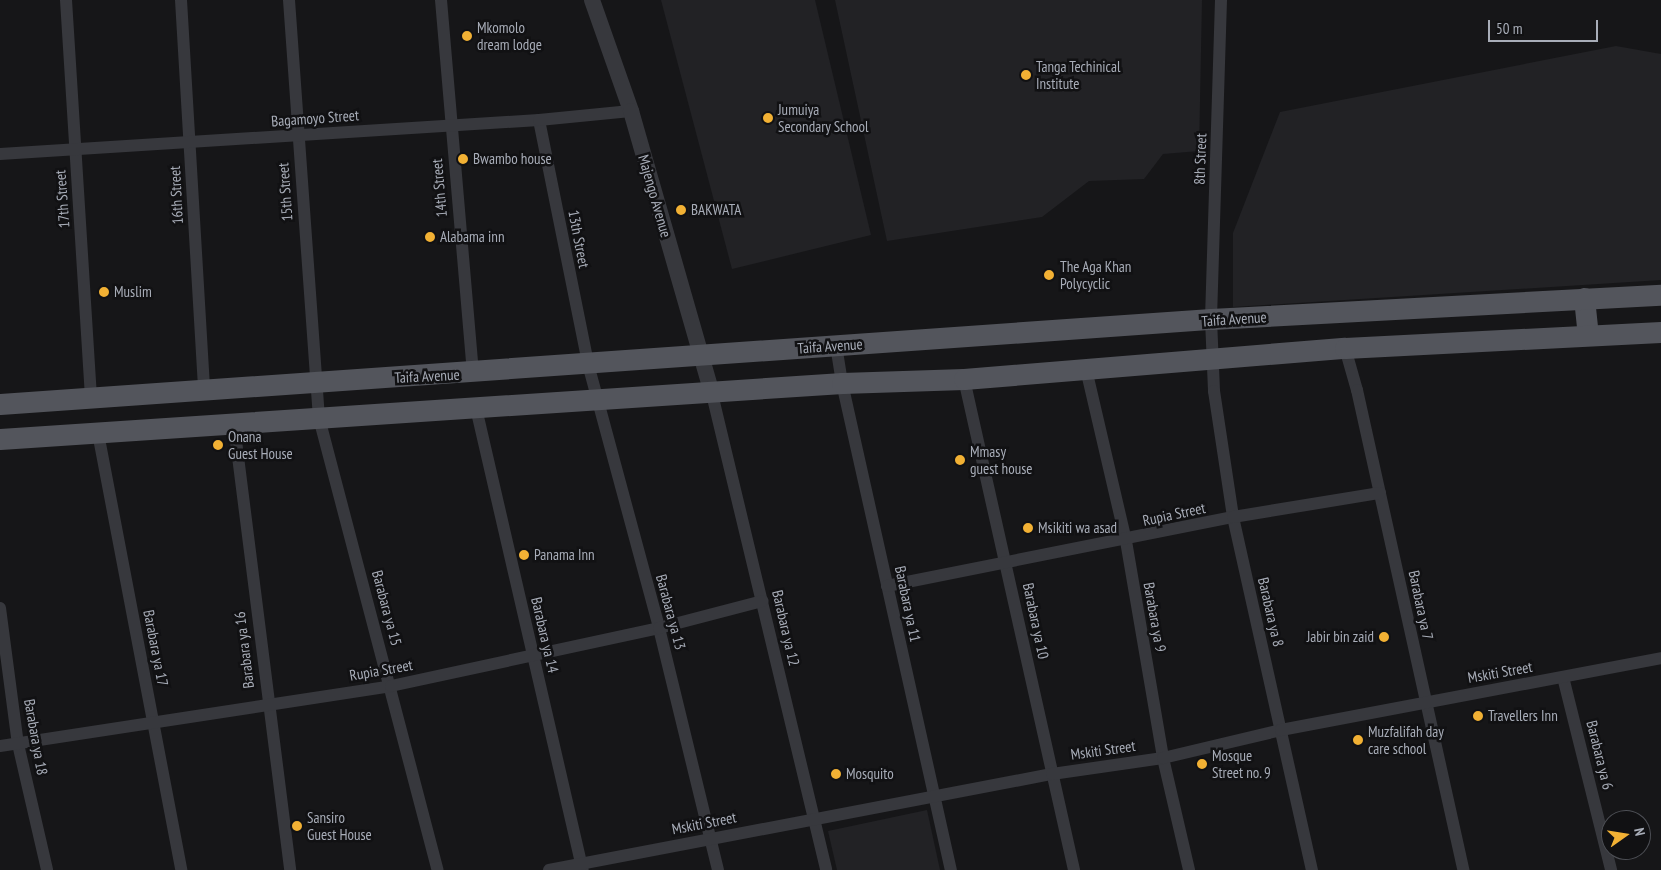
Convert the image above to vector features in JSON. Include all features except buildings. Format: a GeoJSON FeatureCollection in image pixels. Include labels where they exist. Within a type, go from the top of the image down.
{"type":"FeatureCollection","features":[{"type":"Feature","properties":{"kind":"main road","name":"Taifa Avenue"},"geometry":{"type":"LineString","coordinates":[[0,404],[204,388],[472,373],[702,354],[1212,319],[1661,294]]}},
{"type":"Feature","properties":{"kind":"main road"},"geometry":{"type":"LineString","coordinates":[[1584,298],[1588,334]]}},
{"type":"Feature","properties":{"kind":"main road"},"geometry":{"type":"LineString","coordinates":[[0,439],[712,394],[842,383],[964,379],[1345,348],[1588,334],[1661,332]]}},
{"type":"Feature","properties":{"kind":"street","name":"17th Street"},"geometry":{"type":"LineString","coordinates":[[66,0],[91,396]]}},
{"type":"Feature","properties":{"kind":"street","name":"16th Street"},"geometry":{"type":"LineString","coordinates":[[181,0],[204,388]]}},
{"type":"Feature","properties":{"kind":"street","name":"15th Street"},"geometry":{"type":"LineString","coordinates":[[289,0],[314,383]]}},
{"type":"Feature","properties":{"kind":"street","name":"14th Street"},"geometry":{"type":"LineString","coordinates":[[441,0],[472,373]]}},
{"type":"Feature","properties":{"kind":"street","name":"Majengo Avenue"},"geometry":{"type":"LineString","coordinates":[[592,0],[631,111],[712,394]]}},
{"type":"Feature","properties":{"kind":"street","name":"8th Street"},"geometry":{"type":"LineString","coordinates":[[1212,359],[1222,0]]}},
{"type":"Feature","properties":{"kind":"street","name":"Bagamoyo Street"},"geometry":{"type":"LineString","coordinates":[[0,154],[539,120],[631,111]]}},
{"type":"Feature","properties":{"kind":"street","name":"13th Street"},"geometry":{"type":"LineString","coordinates":[[539,120],[588,364]]}},
{"type":"Feature","properties":{"kind":"street","name":"Barabara ya 11"},"geometry":{"type":"LineString","coordinates":[[836,345],[842,383],[951,870]]}},
{"type":"Feature","properties":{"kind":"street","name":"Barabara ya 7"},"geometry":{"type":"LineString","coordinates":[[1345,348],[1380,493],[1463,870]]}},
{"type":"Feature","properties":{"kind":"street","name":"Barabara ya 8"},"geometry":{"type":"LineString","coordinates":[[1212,359],[1233,517],[1312,870]]}},
{"type":"Feature","properties":{"kind":"street","name":"Barabara ya 13"},"geometry":{"type":"LineString","coordinates":[[588,364],[659,628],[718,870]]}},
{"type":"Feature","properties":{"kind":"street","name":"Barabara ya 9"},"geometry":{"type":"LineString","coordinates":[[1086,369],[1126,541],[1163,758],[1189,870]]}},
{"type":"Feature","properties":{"kind":"street","name":"Barabara ya 10"},"geometry":{"type":"LineString","coordinates":[[964,379],[1007,563],[1074,870]]}},
{"type":"Feature","properties":{"kind":"street","name":"Barabara ya 15"},"geometry":{"type":"LineString","coordinates":[[314,383],[318,418],[391,686],[438,870]]}},
{"type":"Feature","properties":{"kind":"street","name":"Barabara ya 12"},"geometry":{"type":"LineString","coordinates":[[712,394],[826,870]]}},
{"type":"Feature","properties":{"kind":"street","name":"Barabara ya 14"},"geometry":{"type":"LineString","coordinates":[[476,408],[582,867]]}},
{"type":"Feature","properties":{"kind":"street","name":"Barabara ya 16"},"geometry":{"type":"LineString","coordinates":[[234,425],[267,704],[290,870]]}},
{"type":"Feature","properties":{"kind":"street","name":"Barabara ya 17"},"geometry":{"type":"LineString","coordinates":[[98,433],[181,870]]}},
{"type":"Feature","properties":{"kind":"street","name":"Rupia Street"},"geometry":{"type":"LineString","coordinates":[[887,586],[1126,541],[1233,517],[1380,493]]}},
{"type":"Feature","properties":{"kind":"street","name":"Rupia Street"},"geometry":{"type":"LineString","coordinates":[[0,746],[153,720],[391,686],[659,628],[763,601]]}},
{"type":"Feature","properties":{"kind":"street","name":"Barabara ya 18"},"geometry":{"type":"LineString","coordinates":[[0,608],[18,744],[47,870]]}},
{"type":"Feature","properties":{"kind":"street","name":"Mskiti Street"},"geometry":{"type":"LineString","coordinates":[[549,870],[582,867],[711,839],[1052,774],[1163,758],[1281,730],[1661,658]]}},
{"type":"Feature","properties":{"kind":"street","name":"Barabara ya 6"},"geometry":{"type":"LineString","coordinates":[[1563,677],[1611,870]]}},
{"type":"Feature","properties":{"kind":"shaded area","name":"Jumuiya Secondary School"},"geometry":{"type":"Polygon","coordinates":[[[661,0],[815,0],[871,235],[732,269],[661,0]]]}},
{"type":"Feature","properties":{"kind":"shaded area","name":"Tanga Techinical Institute"},"geometry":{"type":"Polygon","coordinates":[[[835,0],[1202,0],[1199,151],[1163,154],[1144,179],[1089,181],[1042,217],[887,241],[835,0]]]}},
{"type":"Feature","properties":{"kind":"shaded area"},"geometry":{"type":"Polygon","coordinates":[[[1616,46],[1661,54],[1661,280],[1233,307],[1233,233],[1280,112],[1616,46]]]}},
{"type":"Feature","properties":{"kind":"shaded area"},"geometry":{"type":"Polygon","coordinates":[[[927,810],[940,870],[837,870],[828,831],[927,810]]]}},
{"type":"Feature","properties":{"kind":"place","name":"Mkomolo dream lodge"},"geometry":{"type":"Point","coordinates":[467,36]}},
{"type":"Feature","properties":{"kind":"place","name":"Tanga Techinical Institute"},"geometry":{"type":"Point","coordinates":[1026,75]}},
{"type":"Feature","properties":{"kind":"place","name":"Jumuiya Secondary School"},"geometry":{"type":"Point","coordinates":[768,118]}},
{"type":"Feature","properties":{"kind":"place","name":"Bwambo house"},"geometry":{"type":"Point","coordinates":[463,159]}},
{"type":"Feature","properties":{"kind":"place","name":"BAKWATA"},"geometry":{"type":"Point","coordinates":[681,210]}},
{"type":"Feature","properties":{"kind":"place","name":"Alabama inn"},"geometry":{"type":"Point","coordinates":[430,237]}},
{"type":"Feature","properties":{"kind":"place","name":"The Aga Khan Polycyclic"},"geometry":{"type":"Point","coordinates":[1049,275]}},
{"type":"Feature","properties":{"kind":"place","name":"Muslim"},"geometry":{"type":"Point","coordinates":[104,292]}},
{"type":"Feature","properties":{"kind":"place","name":"Onana Guest House"},"geometry":{"type":"Point","coordinates":[218,445]}},
{"type":"Feature","properties":{"kind":"place","name":"Mmasy guest house"},"geometry":{"type":"Point","coordinates":[960,460]}},
{"type":"Feature","properties":{"kind":"place","name":"Msikiti wa asad"},"geometry":{"type":"Point","coordinates":[1028,528]}},
{"type":"Feature","properties":{"kind":"place","name":"Panama Inn"},"geometry":{"type":"Point","coordinates":[524,555]}},
{"type":"Feature","properties":{"kind":"place","name":"Jabir bin zaid"},"geometry":{"type":"Point","coordinates":[1384,637]}},
{"type":"Feature","properties":{"kind":"place","name":"Travellers Inn"},"geometry":{"type":"Point","coordinates":[1478,716]}},
{"type":"Feature","properties":{"kind":"place","name":"Muzfalifah day care school"},"geometry":{"type":"Point","coordinates":[1358,740]}},
{"type":"Feature","properties":{"kind":"place","name":"Mosque Street no. 9"},"geometry":{"type":"Point","coordinates":[1202,764]}},
{"type":"Feature","properties":{"kind":"place","name":"Mosquito"},"geometry":{"type":"Point","coordinates":[836,774]}},
{"type":"Feature","properties":{"kind":"place","name":"Sansiro Guest House"},"geometry":{"type":"Point","coordinates":[297,826]}}]}
